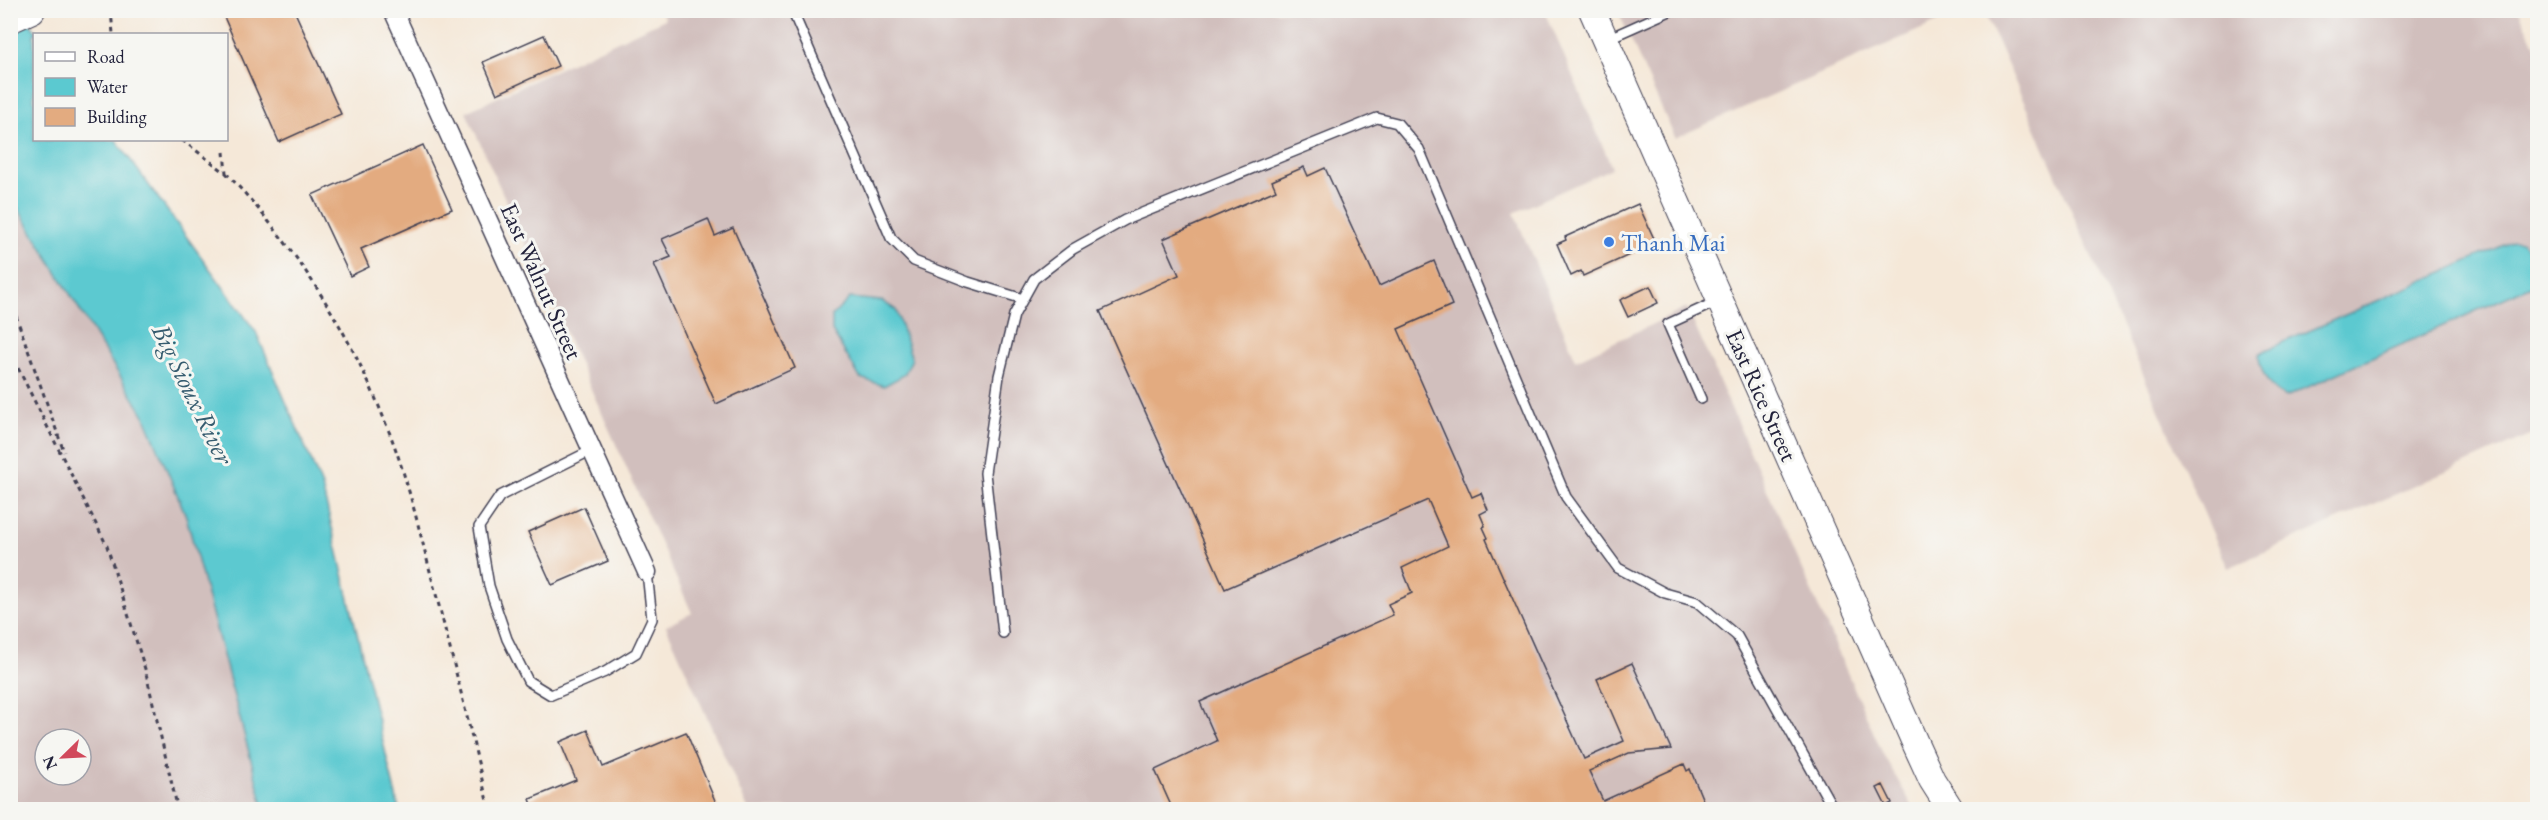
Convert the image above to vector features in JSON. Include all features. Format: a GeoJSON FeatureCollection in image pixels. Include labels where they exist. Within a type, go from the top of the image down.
{"type":"FeatureCollection","features":[{"type":"Feature","properties":{"kind":"street"},"geometry":{"type":"LineString","coordinates":[[10,20],[32,10]]}},
{"type":"Feature","properties":{"kind":"street","name":"East Walnut Street"},"geometry":{"type":"LineString","coordinates":[[393,10],[647,572]]}},
{"type":"Feature","properties":{"kind":"street","name":"East Rice Street"},"geometry":{"type":"LineString","coordinates":[[1592,10],[1932,780],[1951,810]]}},
{"type":"Feature","properties":{"kind":"lane"},"geometry":{"type":"LineString","coordinates":[[792,10],[891,238],[914,261],[968,282],[1023,299]]}},
{"type":"Feature","properties":{"kind":"lane"},"geometry":{"type":"LineString","coordinates":[[1605,40],[1672,10]]}},
{"type":"Feature","properties":{"kind":"lane"},"geometry":{"type":"LineString","coordinates":[[1003,633],[984,473],[999,376],[1014,315],[1034,279],[1072,249],[1125,220],[1377,118],[1397,123],[1419,149],[1566,497],[1618,567],[1665,593],[1697,602],[1737,636],[1834,810]]}},
{"type":"Feature","properties":{"kind":"lane"},"geometry":{"type":"LineString","coordinates":[[1701,399],[1668,324],[1720,300]]}},
{"type":"Feature","properties":{"kind":"lane"},"geometry":{"type":"LineString","coordinates":[[592,450],[500,496],[479,526],[489,586],[507,639],[528,681],[551,695],[606,672],[636,653],[652,619],[647,572]]}},
{"type":"Feature","properties":{"kind":"path"},"geometry":{"type":"LineString","coordinates":[[111,10],[113,33]]}},
{"type":"Feature","properties":{"kind":"path"},"geometry":{"type":"LineString","coordinates":[[183,141],[226,173],[280,233],[346,336],[369,381],[387,425],[417,519],[489,810]]}},
{"type":"Feature","properties":{"kind":"path"},"geometry":{"type":"LineString","coordinates":[[224,152],[226,173]]}},
{"type":"Feature","properties":{"kind":"path"},"geometry":{"type":"LineString","coordinates":[[10,299],[49,415],[69,465]]}},
{"type":"Feature","properties":{"kind":"path"},"geometry":{"type":"LineString","coordinates":[[10,352],[69,465],[107,546],[145,669],[178,810]]}},
{"type":"Feature","properties":{"kind":"shaded area"},"geometry":{"type":"Polygon","coordinates":[[[661,11],[1545,11],[1612,168],[1514,213],[1576,360],[1687,308],[1883,754],[1914,809],[748,809],[666,626],[692,613],[466,112],[665,19],[661,11]]]}},
{"type":"Feature","properties":{"kind":"shaded area"},"geometry":{"type":"Polygon","coordinates":[[[1618,11],[1962,11],[1675,138],[1618,11]]]}},
{"type":"Feature","properties":{"kind":"shaded area"},"geometry":{"type":"Polygon","coordinates":[[[1984,11],[2519,11],[2538,51],[2537,432],[2228,568],[1984,11]]]}},
{"type":"Feature","properties":{"kind":"shaded area"},"geometry":{"type":"Polygon","coordinates":[[[10,197],[145,417],[186,516],[264,809],[11,809],[10,197]]]}},
{"type":"Feature","properties":{"kind":"water","name":"Big Sioux River"},"geometry":{"type":"Polygon","coordinates":[[[11,11],[21,11],[37,33],[33,33],[33,141],[117,141],[256,332],[322,486],[399,809],[264,809],[186,516],[145,417],[11,197],[11,11]]]}},
{"type":"Feature","properties":{"kind":"water"},"geometry":{"type":"Polygon","coordinates":[[[2513,241],[2522,242],[2537,261],[2537,281],[2531,286],[2286,397],[2266,380],[2259,354],[2266,350],[2513,241]]]}},
{"type":"Feature","properties":{"kind":"water"},"geometry":{"type":"Polygon","coordinates":[[[850,298],[882,301],[896,310],[912,359],[904,375],[884,386],[860,378],[832,331],[832,316],[850,298]]]}},
{"type":"Feature","properties":{"kind":"building"},"geometry":{"type":"Polygon","coordinates":[[[221,10],[294,10],[341,114],[279,142],[221,10]]]}},
{"type":"Feature","properties":{"kind":"building"},"geometry":{"type":"Polygon","coordinates":[[[544,35],[558,66],[497,94],[483,62],[544,35]]]}},
{"type":"Feature","properties":{"kind":"building"},"geometry":{"type":"Polygon","coordinates":[[[423,145],[452,209],[361,249],[369,267],[350,276],[312,195],[423,145]]]}},
{"type":"Feature","properties":{"kind":"building"},"geometry":{"type":"Polygon","coordinates":[[[1304,167],[1308,176],[1325,168],[1379,286],[1434,261],[1452,305],[1398,329],[1472,497],[1481,493],[1488,510],[1480,514],[1488,538],[1486,539],[1584,759],[1624,741],[1597,679],[1632,663],[1671,749],[1629,753],[1589,771],[1603,801],[1684,764],[1687,771],[1690,769],[1707,810],[1173,810],[1155,770],[1217,741],[1200,702],[1393,615],[1388,604],[1412,593],[1402,568],[1448,546],[1428,500],[1225,589],[1100,311],[1179,275],[1163,239],[1276,190],[1272,181],[1304,167]]]}},
{"type":"Feature","properties":{"kind":"building","name":"Thanh Mai"},"geometry":{"type":"Polygon","coordinates":[[[1638,204],[1656,243],[1583,276],[1581,271],[1571,276],[1557,244],[1566,240],[1565,237],[1638,204]]]}},
{"type":"Feature","properties":{"kind":"building"},"geometry":{"type":"Polygon","coordinates":[[[708,219],[715,236],[733,228],[795,368],[716,404],[654,264],[671,257],[662,239],[708,219]]]}},
{"type":"Feature","properties":{"kind":"building"},"geometry":{"type":"Polygon","coordinates":[[[1650,286],[1658,303],[1628,317],[1620,300],[1650,286]]]}},
{"type":"Feature","properties":{"kind":"building"},"geometry":{"type":"Polygon","coordinates":[[[584,507],[608,561],[552,585],[528,532],[584,507]]]}},
{"type":"Feature","properties":{"kind":"building"},"geometry":{"type":"Polygon","coordinates":[[[588,730],[603,767],[686,732],[719,810],[534,810],[530,799],[576,780],[560,742],[588,730]]]}},
{"type":"Feature","properties":{"kind":"building"},"geometry":{"type":"Polygon","coordinates":[[[1883,785],[1892,803],[1886,806],[1877,788],[1883,785]]]}},
{"type":"Feature","properties":{"kind":"place","name":"Thanh Mai"},"geometry":{"type":"Point","coordinates":[1609,242]}}]}
